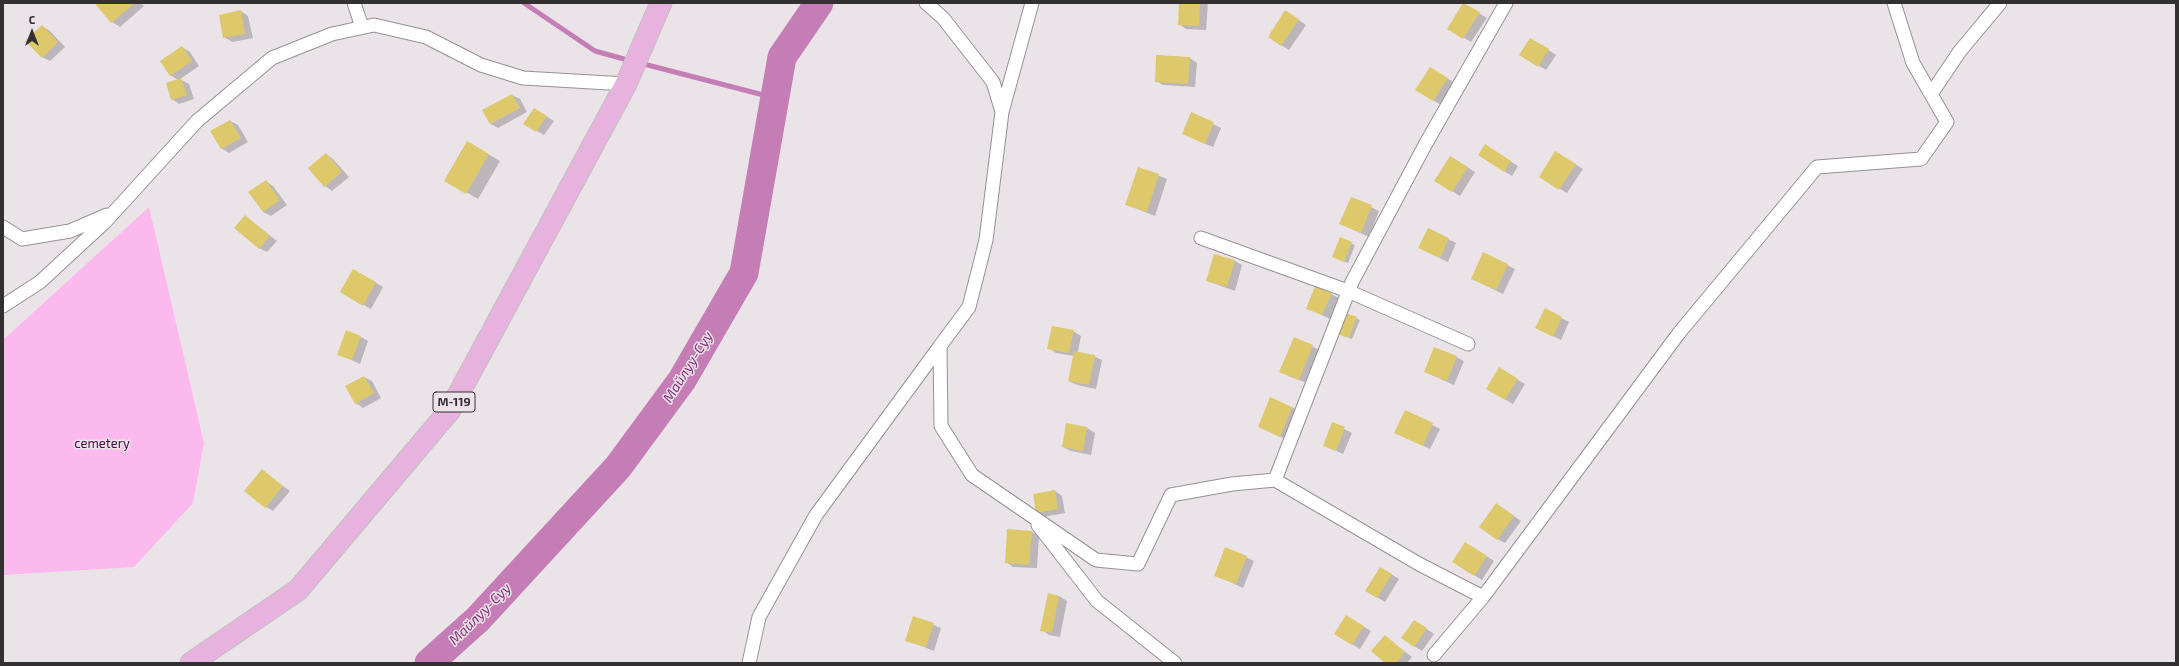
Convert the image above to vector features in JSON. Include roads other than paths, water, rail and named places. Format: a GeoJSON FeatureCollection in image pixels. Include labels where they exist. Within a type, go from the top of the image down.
{"type":"FeatureCollection","features":[{"type":"Feature","properties":{"kind":"main road","name":"М-119"},"geometry":{"type":"LineString","coordinates":[[191,663],[298,590],[450,410],[629,79],[661,3]]}},
{"type":"Feature","properties":{"kind":"street"},"geometry":{"type":"LineString","coordinates":[[354,3],[362,27]]}},
{"type":"Feature","properties":{"kind":"street"},"geometry":{"type":"LineString","coordinates":[[926,3],[943,18],[993,82],[1002,112]]}},
{"type":"Feature","properties":{"kind":"street"},"geometry":{"type":"LineString","coordinates":[[749,663],[760,617],[816,515],[969,307],[986,240],[1002,112],[1032,3]]}},
{"type":"Feature","properties":{"kind":"street"},"geometry":{"type":"LineString","coordinates":[[1275,480],[1348,291],[1425,145],[1506,3]]}},
{"type":"Feature","properties":{"kind":"street"},"geometry":{"type":"LineString","coordinates":[[1434,655],[1483,597],[1679,333],[1817,167],[1921,159],[1947,122],[1913,63],[1894,3]]}},
{"type":"Feature","properties":{"kind":"street"},"geometry":{"type":"LineString","coordinates":[[1931,94],[1960,51],[2000,3]]}},
{"type":"Feature","properties":{"kind":"street"},"geometry":{"type":"LineString","coordinates":[[3,306],[40,282],[114,212],[197,121],[272,58],[332,34],[374,25],[426,37],[481,65],[523,78],[629,79]]}},
{"type":"Feature","properties":{"kind":"street"},"geometry":{"type":"LineString","coordinates":[[3,226],[22,240],[70,232],[114,212]]}},
{"type":"Feature","properties":{"kind":"street"},"geometry":{"type":"LineString","coordinates":[[1201,238],[1348,291],[1468,344]]}},
{"type":"Feature","properties":{"kind":"street"},"geometry":{"type":"LineString","coordinates":[[940,346],[941,426],[972,474],[1096,560],[1138,564],[1170,495],[1232,484],[1275,480],[1419,564],[1483,597]]}},
{"type":"Feature","properties":{"kind":"street"},"geometry":{"type":"LineString","coordinates":[[1030,515],[1097,601],[1175,663]]}},
{"type":"Feature","properties":{"kind":"waterway"},"geometry":{"type":"LineString","coordinates":[[524,3],[595,51],[631,61]]}},
{"type":"Feature","properties":{"kind":"waterway","name":"Майлуу-Суу"},"geometry":{"type":"LineString","coordinates":[[429,663],[478,619],[618,467],[682,380],[744,273],[782,57],[819,3]]}},
{"type":"Feature","properties":{"kind":"waterway"},"geometry":{"type":"LineString","coordinates":[[640,63],[775,98]]}},
{"type":"Feature","properties":{"kind":"park label","name":"cemetery"},"geometry":{"type":"Point","coordinates":[102,444]}}]}
